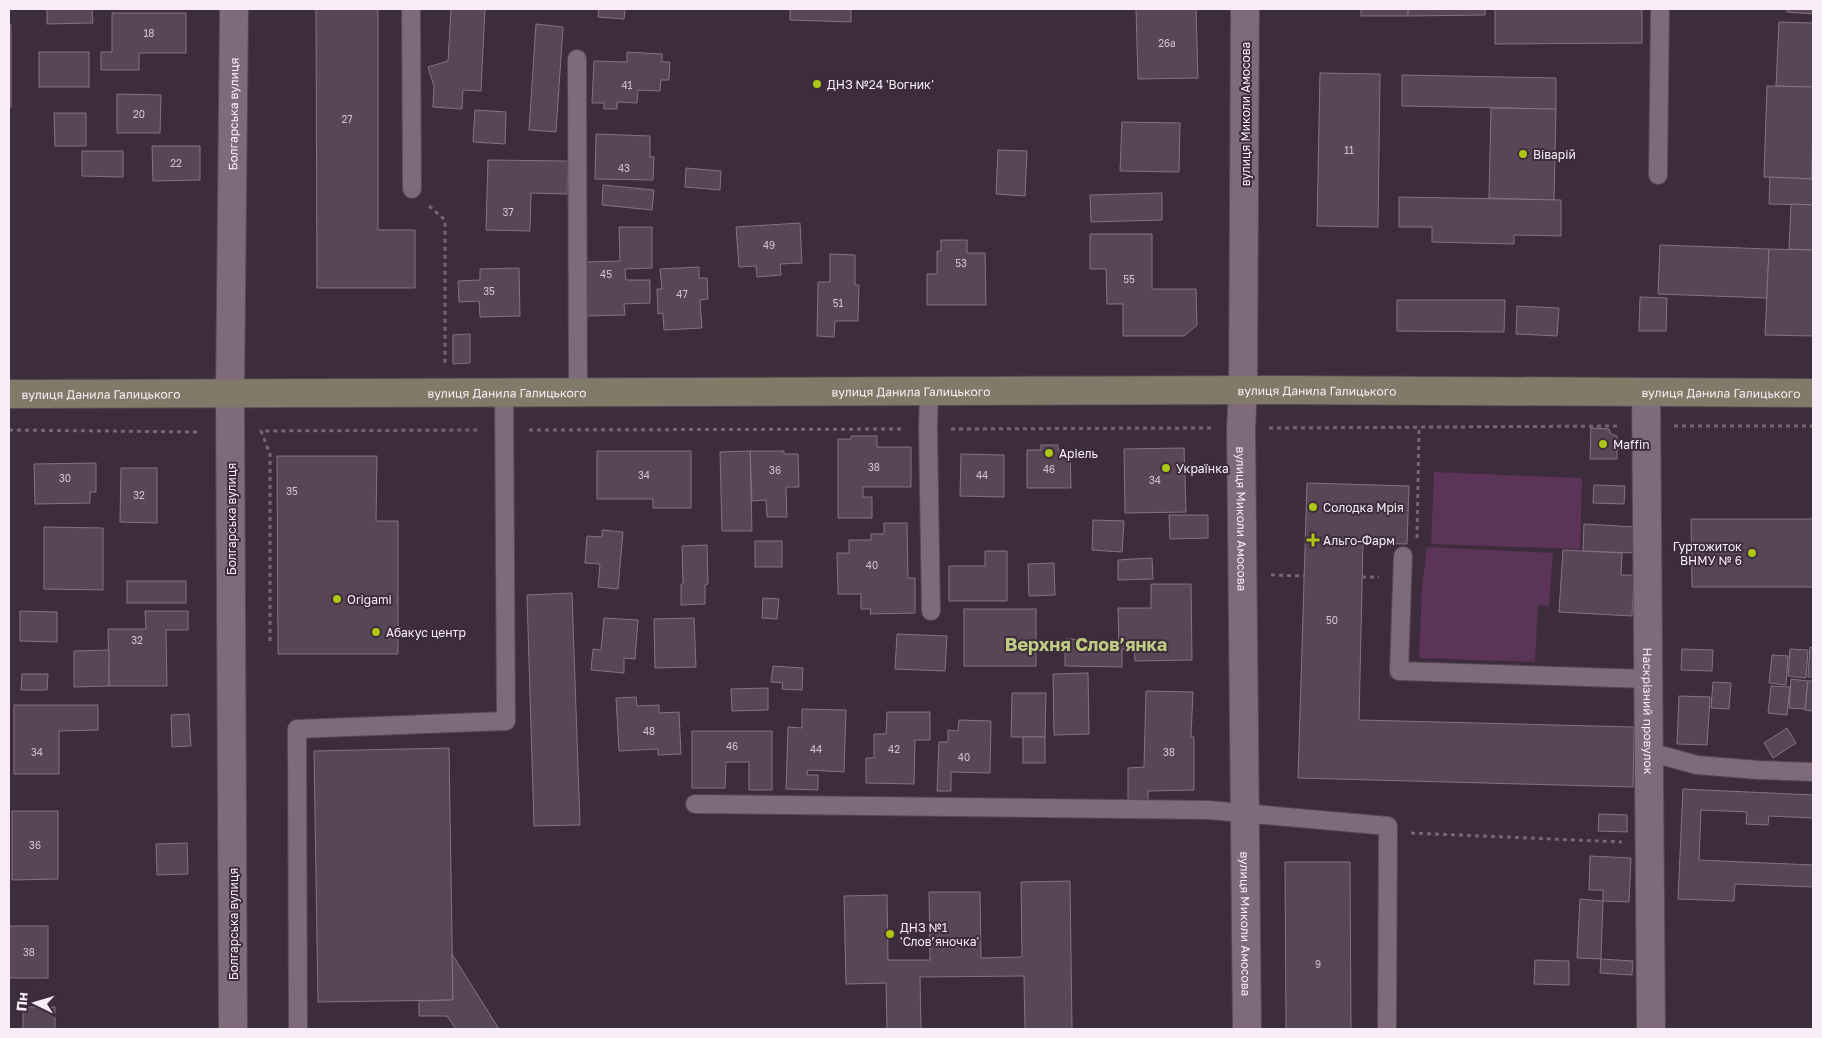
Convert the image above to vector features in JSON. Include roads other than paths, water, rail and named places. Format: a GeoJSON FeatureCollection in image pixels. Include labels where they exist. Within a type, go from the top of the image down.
{"type":"FeatureCollection","features":[{"type":"Feature","properties":{"kind":"main road","name":"вулиця Данила Галицького"},"geometry":{"type":"LineString","coordinates":[[9,394],[1243,390],[1813,393]]}},
{"type":"Feature","properties":{"kind":"street","name":"Болгарська вулиця"},"geometry":{"type":"LineString","coordinates":[[233,1029],[230,393],[234,9]]}},
{"type":"Feature","properties":{"kind":"street","name":"вулиця Миколи Амосова"},"geometry":{"type":"LineString","coordinates":[[1246,9],[1242,428],[1247,1029]]}},
{"type":"Feature","properties":{"kind":"street","name":"Наскрізний провулок"},"geometry":{"type":"LineString","coordinates":[[1646,392],[1651,1029]]}},
{"type":"Feature","properties":{"kind":"lane"},"geometry":{"type":"LineString","coordinates":[[411,9],[412,189]]}},
{"type":"Feature","properties":{"kind":"lane"},"geometry":{"type":"LineString","coordinates":[[1658,175],[1660,9]]}},
{"type":"Feature","properties":{"kind":"lane"},"geometry":{"type":"LineString","coordinates":[[576,59],[578,392]]}},
{"type":"Feature","properties":{"kind":"lane"},"geometry":{"type":"LineString","coordinates":[[929,391],[931,611]]}},
{"type":"Feature","properties":{"kind":"lane"},"geometry":{"type":"LineString","coordinates":[[298,1029],[297,729],[506,721],[504,392]]}},
{"type":"Feature","properties":{"kind":"lane"},"geometry":{"type":"LineString","coordinates":[[1402,556],[1399,671],[1648,679]]}},
{"type":"Feature","properties":{"kind":"lane"},"geometry":{"type":"LineString","coordinates":[[1649,752],[1697,765],[1813,772]]}},
{"type":"Feature","properties":{"kind":"lane"},"geometry":{"type":"LineString","coordinates":[[695,804],[1208,810],[1388,826],[1387,1029]]}},
{"type":"Feature","properties":{"kind":"place","name":"ДНЗ №24 'Вогник'"},"geometry":{"type":"Point","coordinates":[817,84]}},
{"type":"Feature","properties":{"kind":"place","name":"Віварій"},"geometry":{"type":"Point","coordinates":[1523,154]}},
{"type":"Feature","properties":{"kind":"place","name":"Maffin"},"geometry":{"type":"Point","coordinates":[1603,444]}},
{"type":"Feature","properties":{"kind":"place","name":"Аріель"},"geometry":{"type":"Point","coordinates":[1049,453]}},
{"type":"Feature","properties":{"kind":"place","name":"Українка"},"geometry":{"type":"Point","coordinates":[1166,468]}},
{"type":"Feature","properties":{"kind":"place","name":"Солодка Мрія"},"geometry":{"type":"Point","coordinates":[1313,507]}},
{"type":"Feature","properties":{"kind":"place","name":"Альго-Фарм"},"geometry":{"type":"Point","coordinates":[1313,540]}},
{"type":"Feature","properties":{"kind":"place","name":"Гуртожиток ВНМУ № 6"},"geometry":{"type":"Point","coordinates":[1752,553]}},
{"type":"Feature","properties":{"kind":"place","name":"Origami"},"geometry":{"type":"Point","coordinates":[337,599]}},
{"type":"Feature","properties":{"kind":"place","name":"Абакус центр"},"geometry":{"type":"Point","coordinates":[376,632]}},
{"type":"Feature","properties":{"kind":"place","name":"ДНЗ №1 'Слов’яночка'"},"geometry":{"type":"Point","coordinates":[890,934]}},
{"type":"Feature","properties":{"kind":"district","name":"Верхня Слов’янка"},"geometry":{"type":"Point","coordinates":[1086,644]}}]}
